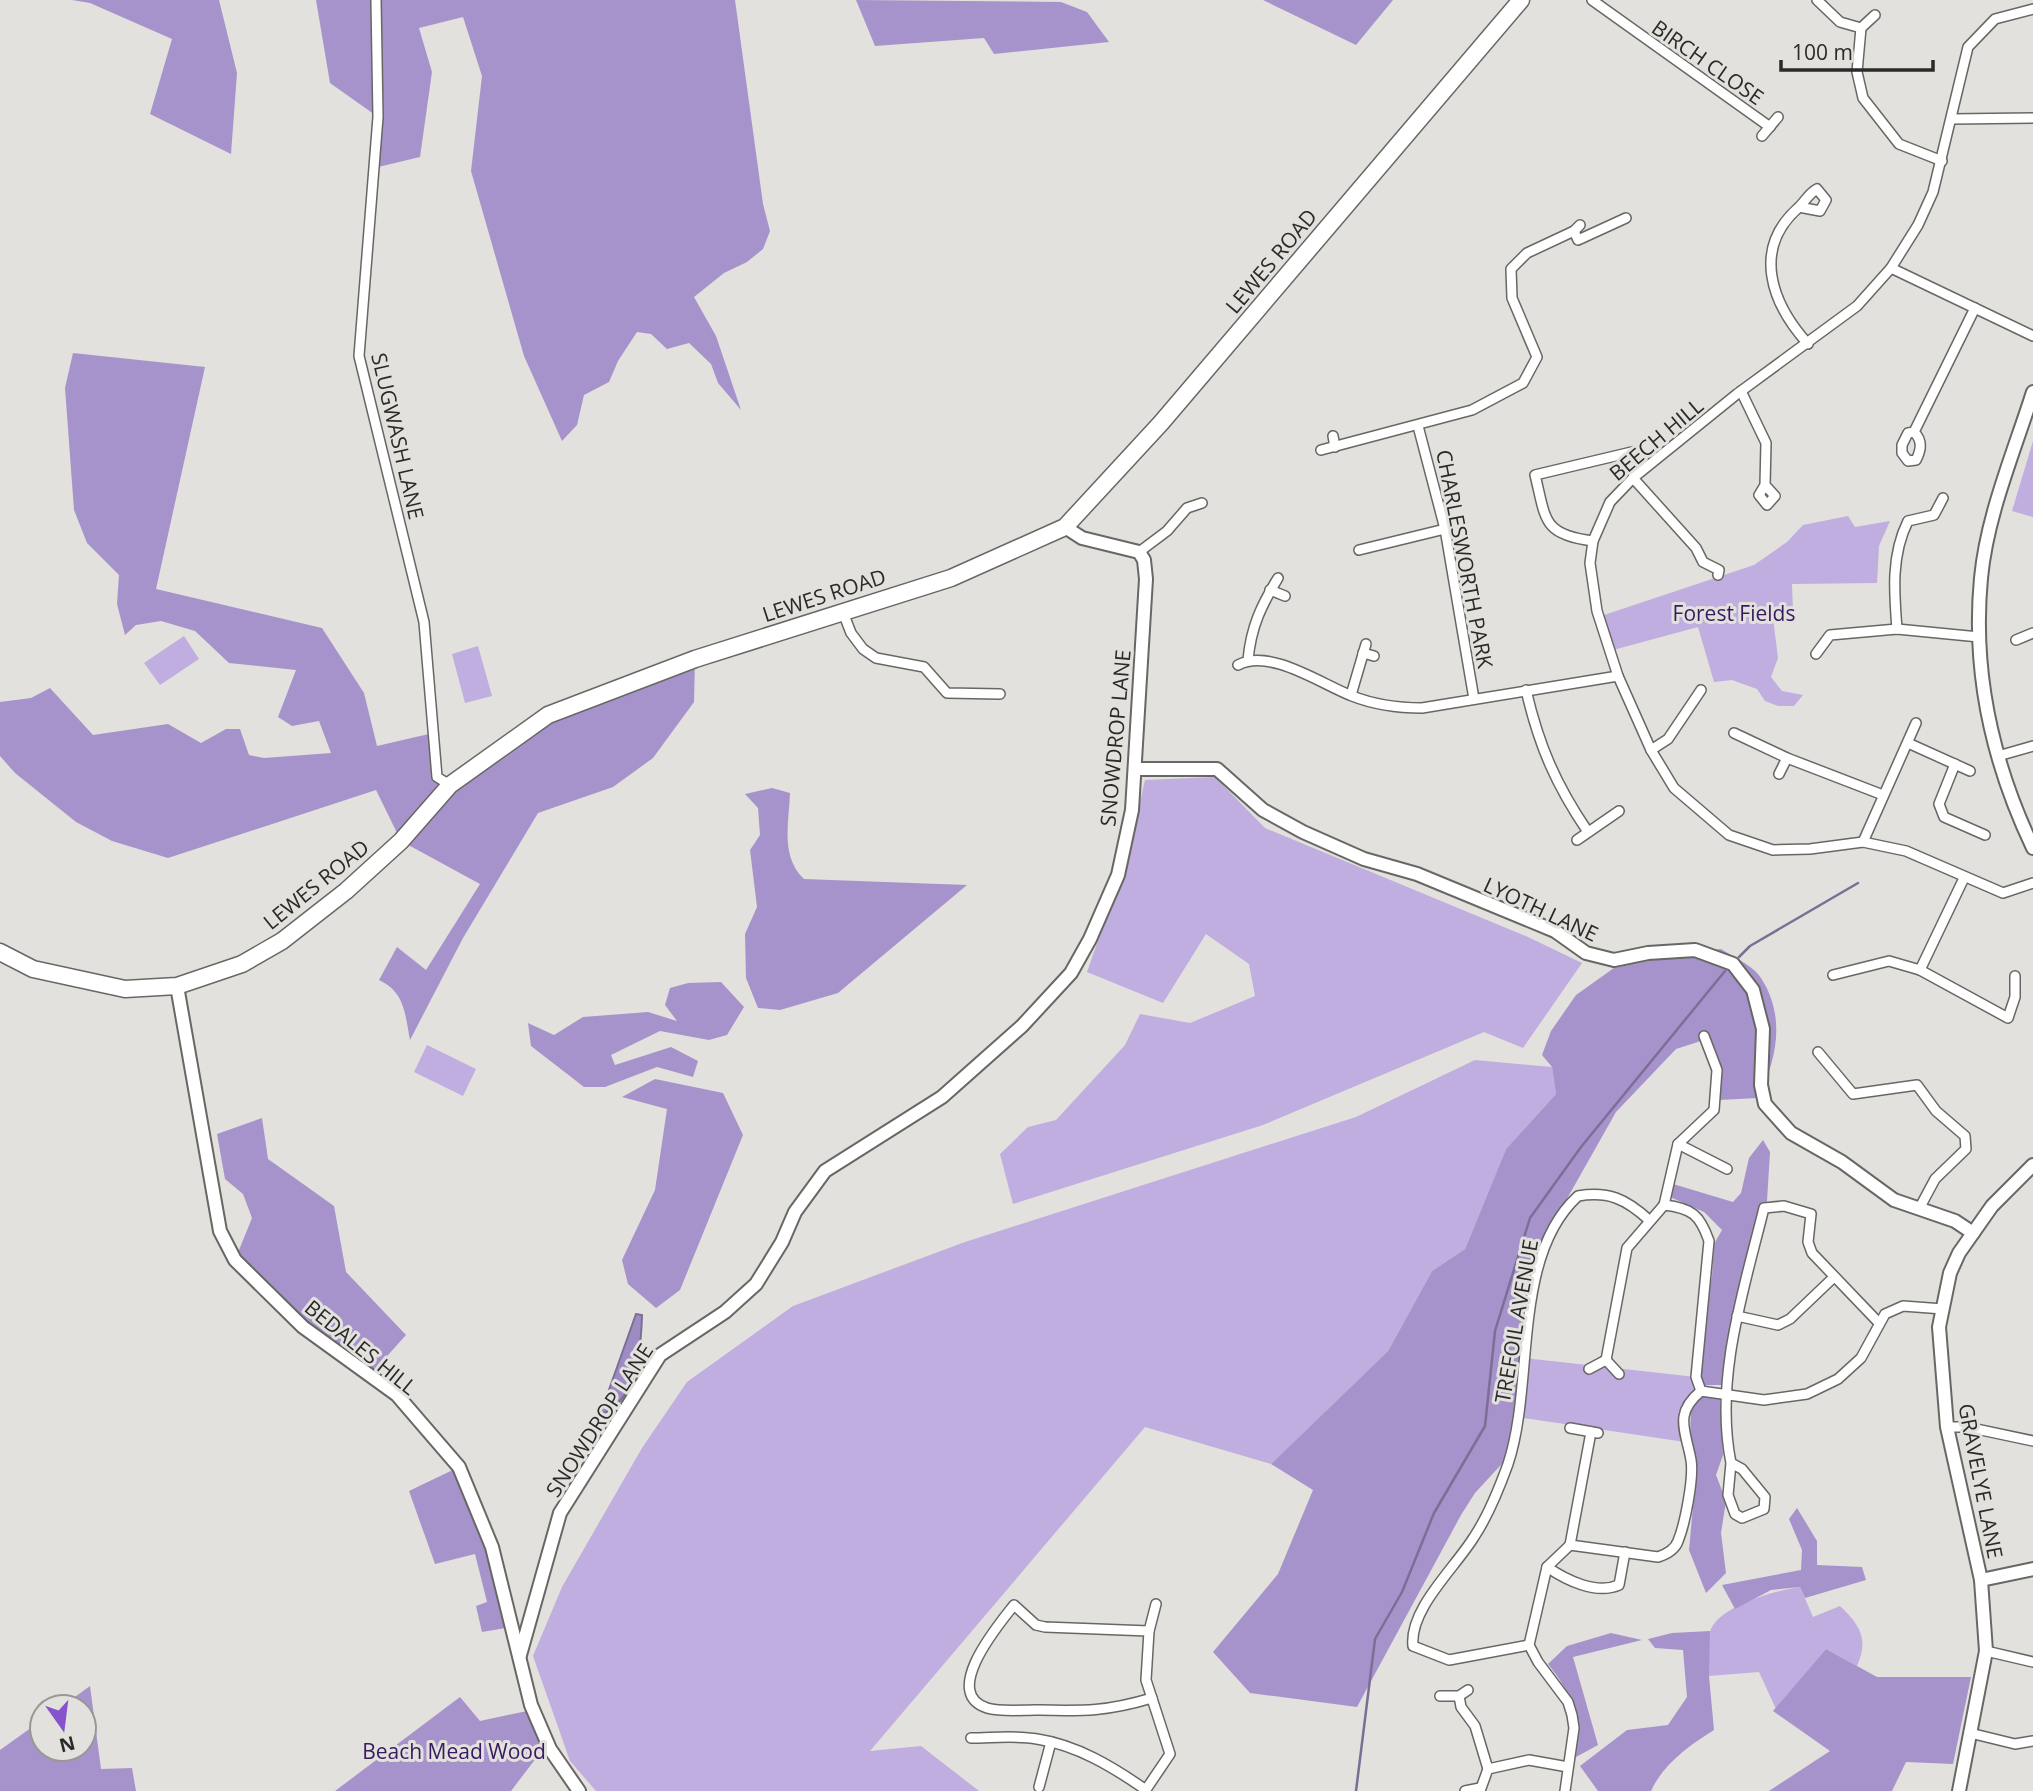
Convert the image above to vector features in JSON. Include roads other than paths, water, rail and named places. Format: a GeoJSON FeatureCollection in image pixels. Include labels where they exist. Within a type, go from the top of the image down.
{"type":"FeatureCollection","features":[{"type":"Feature","properties":{"kind":"highway","name":"LEWES ROAD"},"geometry":{"type":"LineString","coordinates":[[0,952],[33,969],[125,989],[177,986],[242,964],[282,941],[346,891],[401,841],[450,785],[548,715],[695,659],[842,610],[951,578],[1065,527],[1161,423],[1521,0]]}},
{"type":"Feature","properties":{"kind":"street","name":"SLUGWASH LANE"},"geometry":{"type":"LineString","coordinates":[[376,0],[378,117],[359,356],[424,622],[437,777],[450,785]]}},
{"type":"Feature","properties":{"kind":"street","name":"BIRCH CLOSE"},"geometry":{"type":"LineString","coordinates":[[1592,0],[1770,127]]}},
{"type":"Feature","properties":{"kind":"street"},"geometry":{"type":"LineString","coordinates":[[1817,0],[1840,22],[1861,28]]}},
{"type":"Feature","properties":{"kind":"street","name":"BEECH HILL"},"geometry":{"type":"LineString","coordinates":[[2033,9],[1995,19],[1975,37],[1963,59],[1952,119],[1933,192],[1891,268],[1857,306],[1741,391],[1633,478],[1610,502],[1593,541],[1590,577],[1597,611],[1618,676],[1651,750],[1674,788],[1728,835],[1773,850],[1863,842],[1906,851],[2003,893],[2033,883]]}},
{"type":"Feature","properties":{"kind":"street"},"geometry":{"type":"LineString","coordinates":[[1875,15],[1861,28],[1857,72],[1863,98],[1899,144],[1942,161]]}},
{"type":"Feature","properties":{"kind":"street","name":"BIRCH CLOSE"},"geometry":{"type":"LineString","coordinates":[[1762,136],[1778,117]]}},
{"type":"Feature","properties":{"kind":"street"},"geometry":{"type":"LineString","coordinates":[[1952,119],[2033,118]]}},
{"type":"Feature","properties":{"kind":"street"},"geometry":{"type":"LineString","coordinates":[[1799,207],[1781,224],[1774,236],[1770,253],[1771,270],[1786,312],[1808,344]]}},
{"type":"Feature","properties":{"kind":"street"},"geometry":{"type":"LineString","coordinates":[[1321,450],[1472,410],[1523,383],[1537,357],[1512,298],[1511,269],[1527,253],[1577,228],[1577,240],[1626,218]]}},
{"type":"Feature","properties":{"kind":"street"},"geometry":{"type":"LineString","coordinates":[[1891,268],[1929,289],[2033,336]]}},
{"type":"Feature","properties":{"kind":"street"},"geometry":{"type":"LineString","coordinates":[[1914,432],[1975,308]]}},
{"type":"Feature","properties":{"kind":"street"},"geometry":{"type":"LineString","coordinates":[[1741,391],[1754,412],[1766,443],[1765,485]]}},
{"type":"Feature","properties":{"kind":"street"},"geometry":{"type":"LineString","coordinates":[[2033,393],[1992,524],[1981,576],[1979,637],[1983,688],[1998,756],[2033,848]]}},
{"type":"Feature","properties":{"kind":"street","name":"CHARLESWORTH PARK"},"geometry":{"type":"LineString","coordinates":[[1418,426],[1445,529],[1474,699]]}},
{"type":"Feature","properties":{"kind":"street"},"geometry":{"type":"LineString","coordinates":[[1333,436],[1335,447]]}},
{"type":"Feature","properties":{"kind":"street"},"geometry":{"type":"LineString","coordinates":[[1593,541],[1555,532],[1546,518],[1535,475],[1636,452]]}},
{"type":"Feature","properties":{"kind":"street"},"geometry":{"type":"LineString","coordinates":[[1633,478],[1696,548],[1699,565],[1720,570],[1717,575]]}},
{"type":"Feature","properties":{"kind":"street"},"geometry":{"type":"LineString","coordinates":[[1897,629],[1894,590],[1898,541],[1908,521],[1934,514],[1943,498]]}},
{"type":"Feature","properties":{"kind":"street"},"geometry":{"type":"LineString","coordinates":[[1065,527],[1082,538],[1139,552],[1167,531],[1188,508],[1202,503]]}},
{"type":"Feature","properties":{"kind":"street"},"geometry":{"type":"LineString","coordinates":[[1359,550],[1445,529]]}},
{"type":"Feature","properties":{"kind":"street","name":"SNOWDROP LANE"},"geometry":{"type":"LineString","coordinates":[[520,1655],[560,1513],[660,1355],[725,1312],[756,1284],[782,1242],[795,1212],[825,1171],[943,1097],[1022,1026],[1071,972],[1090,939],[1118,876],[1132,810],[1146,579],[1139,552]]}},
{"type":"Feature","properties":{"kind":"street"},"geometry":{"type":"LineString","coordinates":[[1248,660],[1253,625],[1278,578]]}},
{"type":"Feature","properties":{"kind":"street"},"geometry":{"type":"LineString","coordinates":[[1270,590],[1284,596]]}},
{"type":"Feature","properties":{"kind":"street"},"geometry":{"type":"LineString","coordinates":[[842,610],[858,643],[876,658],[924,667],[947,693],[1000,694]]}},
{"type":"Feature","properties":{"kind":"street"},"geometry":{"type":"LineString","coordinates":[[1816,654],[1830,635],[1897,629],[1979,637]]}},
{"type":"Feature","properties":{"kind":"street"},"geometry":{"type":"LineString","coordinates":[[2016,640],[2033,633]]}},
{"type":"Feature","properties":{"kind":"street"},"geometry":{"type":"LineString","coordinates":[[1351,695],[1365,648],[1374,656]]}},
{"type":"Feature","properties":{"kind":"street"},"geometry":{"type":"LineString","coordinates":[[1238,665],[1248,660],[1295,668],[1351,695],[1390,707],[1422,708],[1618,676]]}},
{"type":"Feature","properties":{"kind":"street"},"geometry":{"type":"LineString","coordinates":[[1651,750],[1668,739],[1701,690]]}},
{"type":"Feature","properties":{"kind":"street"},"geometry":{"type":"LineString","coordinates":[[1525,691],[1538,742],[1588,832]]}},
{"type":"Feature","properties":{"kind":"street"},"geometry":{"type":"LineString","coordinates":[[1863,842],[1916,723]]}},
{"type":"Feature","properties":{"kind":"street"},"geometry":{"type":"LineString","coordinates":[[1734,733],[1787,758],[1883,794]]}},
{"type":"Feature","properties":{"kind":"street"},"geometry":{"type":"LineString","coordinates":[[1908,743],[1970,771]]}},
{"type":"Feature","properties":{"kind":"street"},"geometry":{"type":"LineString","coordinates":[[1998,756],[2033,747]]}},
{"type":"Feature","properties":{"kind":"street"},"geometry":{"type":"LineString","coordinates":[[1779,774],[1787,758]]}},
{"type":"Feature","properties":{"kind":"street"},"geometry":{"type":"LineString","coordinates":[[1955,764],[1939,804],[1944,817],[1986,835]]}},
{"type":"Feature","properties":{"kind":"street","name":"LYOTH LANE"},"geometry":{"type":"LineString","coordinates":[[1135,769],[1217,769],[1263,810],[1303,832],[1364,859],[1417,874],[1555,931],[1586,953],[1614,960],[1648,953],[1695,950],[1733,964],[1753,990],[1763,1030],[1761,1085],[1765,1104],[1791,1133],[1842,1162],[1894,1200],[1920,1207],[1973,1233]]}},
{"type":"Feature","properties":{"kind":"street"},"geometry":{"type":"LineString","coordinates":[[1577,840],[1619,811]]}},
{"type":"Feature","properties":{"kind":"street"},"geometry":{"type":"LineString","coordinates":[[1920,970],[1964,878]]}},
{"type":"Feature","properties":{"kind":"street"},"geometry":{"type":"LineString","coordinates":[[1833,975],[1889,961],[1920,970],[2008,1018],[2015,997],[2015,976]]}},
{"type":"Feature","properties":{"kind":"street","name":"BEDALES HILL"},"geometry":{"type":"LineString","coordinates":[[177,986],[220,1231],[235,1259],[303,1327],[397,1395],[460,1467],[492,1547],[528,1697],[550,1749],[579,1791]]}},
{"type":"Feature","properties":{"kind":"street"},"geometry":{"type":"LineString","coordinates":[[1606,1360],[1627,1248],[1664,1205],[1678,1144],[1714,1110],[1717,1070],[1704,1036]]}},
{"type":"Feature","properties":{"kind":"street"},"geometry":{"type":"LineString","coordinates":[[1818,1052],[1852,1098],[1917,1085],[1936,1111],[1965,1136],[1968,1143],[1966,1149],[1935,1179],[1920,1207]]}},
{"type":"Feature","properties":{"kind":"street"},"geometry":{"type":"LineString","coordinates":[[1678,1144],[1727,1169]]}},
{"type":"Feature","properties":{"kind":"street","name":"GRAVELYE LANE"},"geometry":{"type":"LineString","coordinates":[[1958,1791],[1975,1695],[1986,1651],[1981,1580],[1947,1427],[1939,1327],[1950,1273],[1973,1233],[1992,1206],[2033,1165]]}},
{"type":"Feature","properties":{"kind":"street","name":"TREFOIL AVENUE"},"geometry":{"type":"LineString","coordinates":[[1529,1645],[1449,1660],[1413,1646],[1412,1632],[1439,1582],[1475,1537],[1503,1479],[1516,1435],[1540,1259],[1551,1227],[1578,1196],[1592,1194],[1627,1200],[1649,1220]]}},
{"type":"Feature","properties":{"kind":"street"},"geometry":{"type":"LineString","coordinates":[[1664,1205],[1682,1207],[1702,1220],[1709,1241],[1696,1377],[1701,1391]]}},
{"type":"Feature","properties":{"kind":"street"},"geometry":{"type":"LineString","coordinates":[[1731,1463],[1742,1469],[1765,1497],[1764,1508],[1742,1518],[1735,1514],[1728,1495],[1731,1463],[1724,1428],[1737,1316],[1764,1208],[1784,1206],[1811,1214],[1808,1242],[1812,1253],[1833,1278],[1879,1323]]}},
{"type":"Feature","properties":{"kind":"street"},"geometry":{"type":"LineString","coordinates":[[1737,1316],[1778,1325],[1790,1319],[1833,1278]]}},
{"type":"Feature","properties":{"kind":"street"},"geometry":{"type":"LineString","coordinates":[[1570,1545],[1658,1557],[1668,1554],[1678,1543],[1691,1461],[1683,1419],[1688,1401],[1701,1391],[1764,1400],[1821,1389],[1838,1379],[1861,1358],[1885,1314],[1903,1306],[1943,1309]]}},
{"type":"Feature","properties":{"kind":"street"},"geometry":{"type":"LineString","coordinates":[[1589,1369],[1606,1360]]}},
{"type":"Feature","properties":{"kind":"street"},"geometry":{"type":"LineString","coordinates":[[1606,1360],[1619,1374]]}},
{"type":"Feature","properties":{"kind":"street"},"geometry":{"type":"LineString","coordinates":[[1947,1427],[1967,1427],[2033,1441]]}},
{"type":"Feature","properties":{"kind":"street"},"geometry":{"type":"LineString","coordinates":[[1565,1791],[1574,1728],[1572,1715],[1567,1702],[1529,1645],[1547,1567],[1570,1545],[1595,1432],[1570,1428]]}},
{"type":"Feature","properties":{"kind":"street"},"geometry":{"type":"LineString","coordinates":[[1547,1567],[1568,1581],[1611,1588],[1619,1585],[1625,1552]]}},
{"type":"Feature","properties":{"kind":"street"},"geometry":{"type":"LineString","coordinates":[[1981,1580],[2033,1569]]}},
{"type":"Feature","properties":{"kind":"street"},"geometry":{"type":"LineString","coordinates":[[971,1738],[1034,1738],[1051,1742],[1098,1759],[1146,1791],[1170,1754],[1145,1670],[1149,1630],[1156,1604]]}},
{"type":"Feature","properties":{"kind":"street"},"geometry":{"type":"LineString","coordinates":[[1149,1630],[1045,1627],[1036,1625],[1014,1605],[988,1637],[974,1661],[971,1689],[976,1700],[986,1708],[1093,1712],[1112,1710],[1152,1698]]}},
{"type":"Feature","properties":{"kind":"street"},"geometry":{"type":"LineString","coordinates":[[1986,1651],[2033,1662]]}},
{"type":"Feature","properties":{"kind":"street"},"geometry":{"type":"LineString","coordinates":[[1440,1696],[1459,1696],[1468,1690]]}},
{"type":"Feature","properties":{"kind":"street"},"geometry":{"type":"LineString","coordinates":[[1459,1696],[1461,1707],[1475,1726],[1488,1769],[1480,1789],[1465,1791]]}},
{"type":"Feature","properties":{"kind":"street"},"geometry":{"type":"LineString","coordinates":[[1970,1733],[2015,1744],[2033,1741]]}},
{"type":"Feature","properties":{"kind":"street"},"geometry":{"type":"LineString","coordinates":[[1040,1787],[1051,1742]]}},
{"type":"Feature","properties":{"kind":"street"},"geometry":{"type":"LineString","coordinates":[[1488,1769],[1529,1760],[1568,1767]]}},
{"type":"Feature","properties":{"kind":"waterway"},"geometry":{"type":"LineString","coordinates":[[1739,957],[1750,946],[1858,883]]}},
{"type":"Feature","properties":{"kind":"waterway"},"geometry":{"type":"LineString","coordinates":[[1356,1791],[1375,1639],[1402,1592],[1434,1513],[1485,1426],[1495,1331],[1530,1218],[1581,1147],[1725,971]]}},
{"type":"Feature","properties":{"kind":"park label","name":"Forest Fields"},"geometry":{"type":"Point","coordinates":[1734,613]}},
{"type":"Feature","properties":{"kind":"park label","name":"Beach Mead Wood"},"geometry":{"type":"Point","coordinates":[454,1751]}}]}
